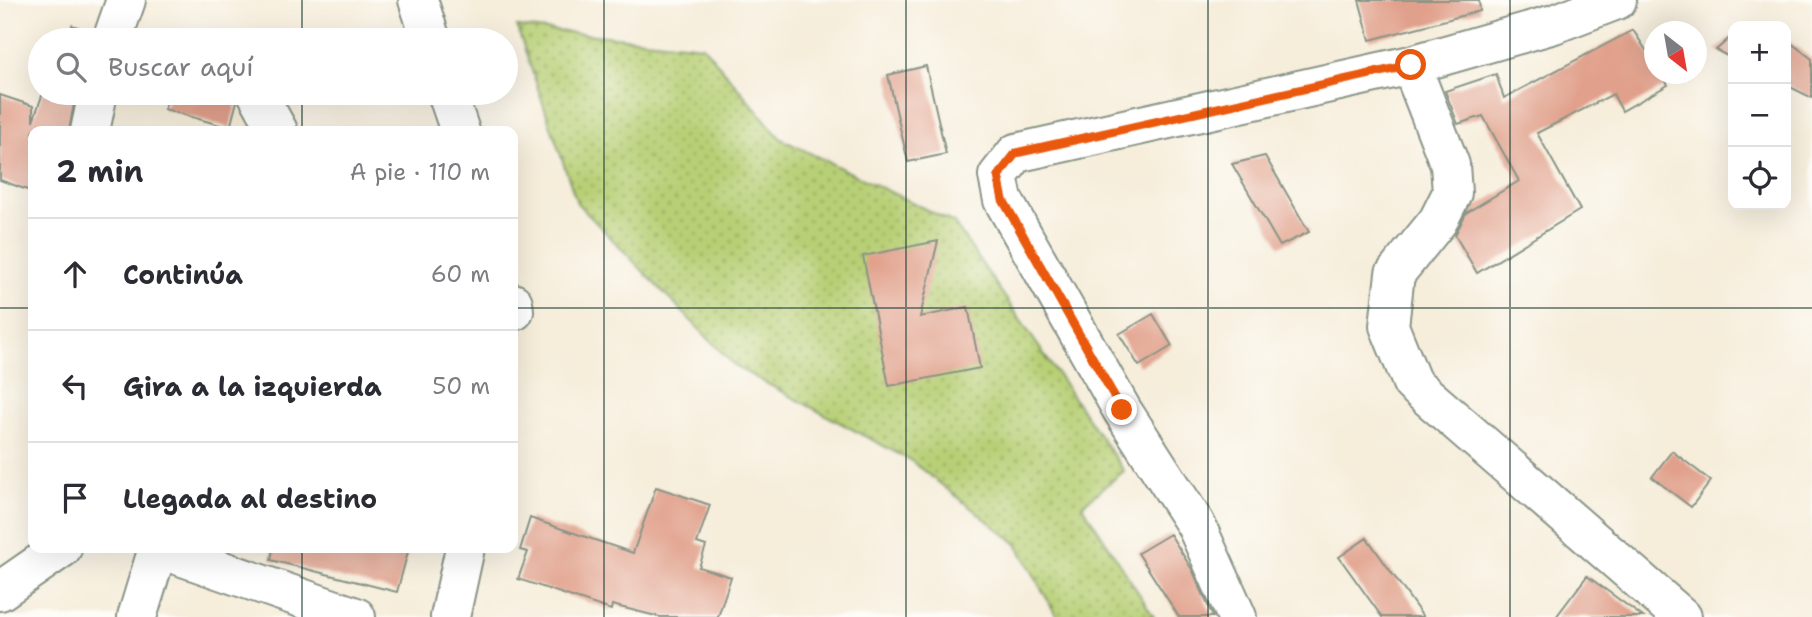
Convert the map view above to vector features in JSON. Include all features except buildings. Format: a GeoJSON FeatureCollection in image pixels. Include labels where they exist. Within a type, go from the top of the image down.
{"type":"FeatureCollection","features":[{"type":"Feature","properties":{"kind":"street"},"geometry":{"type":"LineString","coordinates":[[116,28],[126,0]]}},
{"type":"Feature","properties":{"kind":"street"},"geometry":{"type":"LineString","coordinates":[[418,0],[427,28]]}},
{"type":"Feature","properties":{"kind":"street"},"geometry":{"type":"LineString","coordinates":[[1237,617],[1196,525],[1122,410],[1003,200],[998,176],[1016,153],[1411,65],[1555,24],[1617,0]]}},
{"type":"Feature","properties":{"kind":"street"},"geometry":{"type":"LineString","coordinates":[[1411,65],[1450,165],[1452,193],[1438,221],[1395,274],[1389,326],[1412,383],[1682,617]]}},
{"type":"Feature","properties":{"kind":"street"},"geometry":{"type":"LineString","coordinates":[[91,126],[95,105]]}},
{"type":"Feature","properties":{"kind":"street"},"geometry":{"type":"LineString","coordinates":[[264,105],[275,126]]}},
{"type":"Feature","properties":{"kind":"street"},"geometry":{"type":"LineString","coordinates":[[451,105],[458,126]]}},
{"type":"Feature","properties":{"kind":"street"},"geometry":{"type":"LineString","coordinates":[[0,591],[55,553]]}},
{"type":"Feature","properties":{"kind":"street"},"geometry":{"type":"LineString","coordinates":[[137,617],[156,553]]}},
{"type":"Feature","properties":{"kind":"street"},"geometry":{"type":"LineString","coordinates":[[172,553],[356,617]]}},
{"type":"Feature","properties":{"kind":"street"},"geometry":{"type":"LineString","coordinates":[[450,617],[464,553]]}},
{"type":"Feature","properties":{"kind":"green space"},"geometry":{"type":"Polygon","coordinates":[[[517,28],[703,46],[781,139],[954,223],[1124,471],[1082,505],[1154,617],[1057,617],[1017,544],[910,460],[736,367],[577,203],[517,28]]]}},
{"type":"Feature","properties":{"kind":"route"},"geometry":{"type":"LineString","coordinates":[[1122,410],[1003,200],[998,176],[1016,153],[1411,65]]}}]}
